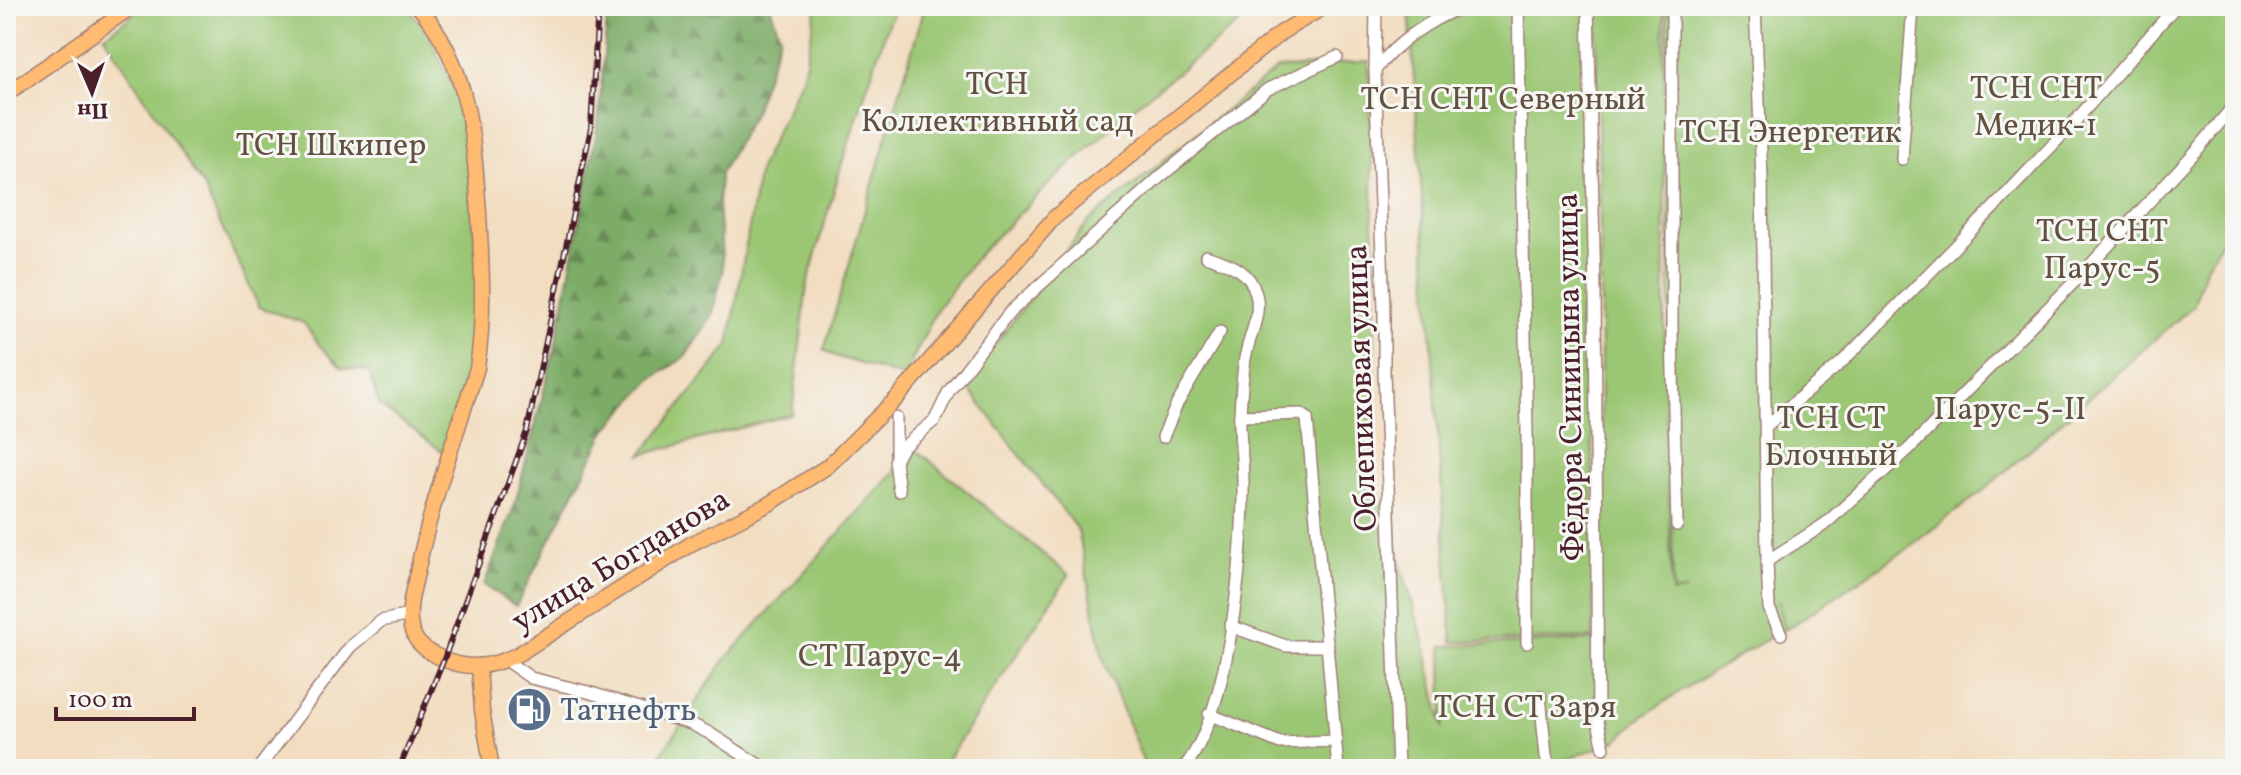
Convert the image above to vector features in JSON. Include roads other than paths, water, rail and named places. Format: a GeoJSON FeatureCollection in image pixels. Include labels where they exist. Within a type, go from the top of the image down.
{"type":"FeatureCollection","features":[{"type":"Feature","properties":{"kind":"main road"},"geometry":{"type":"LineString","coordinates":[[6,94],[133,6]]}},
{"type":"Feature","properties":{"kind":"main road"},"geometry":{"type":"LineString","coordinates":[[410,615],[422,549],[477,368],[482,337],[482,264],[470,112],[443,39],[418,6]]}},
{"type":"Feature","properties":{"kind":"main road","name":"улица Богданова"},"geometry":{"type":"LineString","coordinates":[[410,615],[413,635],[422,647],[456,664],[479,666],[505,660],[691,544],[769,504],[828,466],[897,398],[1054,218],[1282,32],[1326,6]]}},
{"type":"Feature","properties":{"kind":"main road"},"geometry":{"type":"LineString","coordinates":[[479,666],[482,711],[492,769]]}},
{"type":"Feature","properties":{"kind":"street","name":"Облепиховая улица"},"geometry":{"type":"LineString","coordinates":[[1376,6],[1375,70],[1398,769]]}},
{"type":"Feature","properties":{"kind":"street"},"geometry":{"type":"LineString","coordinates":[[1375,70],[1390,51],[1444,14],[1464,6]]}},
{"type":"Feature","properties":{"kind":"street"},"geometry":{"type":"LineString","coordinates":[[1518,6],[1527,431],[1527,643]]}},
{"type":"Feature","properties":{"kind":"street","name":"Фёдора Синицына улица"},"geometry":{"type":"LineString","coordinates":[[1588,6],[1595,288],[1598,722],[1604,748]]}},
{"type":"Feature","properties":{"kind":"street"},"geometry":{"type":"LineString","coordinates":[[1672,6],[1672,317],[1677,525]]}},
{"type":"Feature","properties":{"kind":"street"},"geometry":{"type":"LineString","coordinates":[[1755,6],[1762,178],[1767,561],[1769,608],[1781,634]]}},
{"type":"Feature","properties":{"kind":"street"},"geometry":{"type":"LineString","coordinates":[[1902,159],[1913,6]]}},
{"type":"Feature","properties":{"kind":"street"},"geometry":{"type":"LineString","coordinates":[[1766,426],[1841,363],[2000,201],[2176,6]]}},
{"type":"Feature","properties":{"kind":"street"},"geometry":{"type":"LineString","coordinates":[[895,461],[902,448],[935,420],[949,391],[1010,312],[1087,240],[1268,89],[1337,57]]}},
{"type":"Feature","properties":{"kind":"street"},"geometry":{"type":"LineString","coordinates":[[1767,561],[1825,524],[1910,448],[2082,274],[2198,149],[2235,104]]}},
{"type":"Feature","properties":{"kind":"street"},"geometry":{"type":"LineString","coordinates":[[1183,769],[1195,754],[1218,691],[1240,575],[1243,480],[1240,416],[1245,357],[1256,319],[1257,297],[1250,278],[1237,267],[1206,256]]}},
{"type":"Feature","properties":{"kind":"street"},"geometry":{"type":"LineString","coordinates":[[1163,437],[1177,404],[1220,332]]}},
{"type":"Feature","properties":{"kind":"street"},"geometry":{"type":"LineString","coordinates":[[1240,416],[1301,414],[1307,418],[1338,769]]}},
{"type":"Feature","properties":{"kind":"street"},"geometry":{"type":"LineString","coordinates":[[896,418],[895,461],[899,491]]}},
{"type":"Feature","properties":{"kind":"street"},"geometry":{"type":"LineString","coordinates":[[258,769],[350,647],[381,621],[410,615]]}},
{"type":"Feature","properties":{"kind":"street"},"geometry":{"type":"LineString","coordinates":[[1230,626],[1286,646],[1328,646]]}},
{"type":"Feature","properties":{"kind":"street"},"geometry":{"type":"LineString","coordinates":[[505,660],[531,678],[691,724],[765,769]]}},
{"type":"Feature","properties":{"kind":"street"},"geometry":{"type":"LineString","coordinates":[[1540,696],[1550,768]]}},
{"type":"Feature","properties":{"kind":"street"},"geometry":{"type":"LineString","coordinates":[[1209,714],[1280,743],[1336,741]]}},
{"type":"Feature","properties":{"kind":"railway"},"geometry":{"type":"LineString","coordinates":[[399,769],[444,659],[527,431],[591,128],[598,6]]}},
{"type":"Feature","properties":{"kind":"place","name":"Татнефть"},"geometry":{"type":"Point","coordinates":[529,709]}},
{"type":"Feature","properties":{"kind":"park label","name":"ТСН СНТ Северный"},"geometry":{"type":"Point","coordinates":[1503,98]}},
{"type":"Feature","properties":{"kind":"park label","name":"ТСН Коллективный сад"},"geometry":{"type":"Point","coordinates":[997,102]}},
{"type":"Feature","properties":{"kind":"park label","name":"ТСН СНТ Медик-1"},"geometry":{"type":"Point","coordinates":[2036,106]}},
{"type":"Feature","properties":{"kind":"park label","name":"ТСН Энергетик"},"geometry":{"type":"Point","coordinates":[1790,131]}},
{"type":"Feature","properties":{"kind":"park label","name":"ТСН Шкипер"},"geometry":{"type":"Point","coordinates":[331,144]}},
{"type":"Feature","properties":{"kind":"park label","name":"ТСН СНТ Парус-5"},"geometry":{"type":"Point","coordinates":[2102,248]}},
{"type":"Feature","properties":{"kind":"park label","name":"Парус-5-II"},"geometry":{"type":"Point","coordinates":[2010,408]}},
{"type":"Feature","properties":{"kind":"park label","name":"ТСН СТ Блочный"},"geometry":{"type":"Point","coordinates":[1831,436]}},
{"type":"Feature","properties":{"kind":"park label","name":"СТ Парус-4"},"geometry":{"type":"Point","coordinates":[880,655]}},
{"type":"Feature","properties":{"kind":"park label","name":"ТСН СТ Заря"},"geometry":{"type":"Point","coordinates":[1525,706]}}]}
